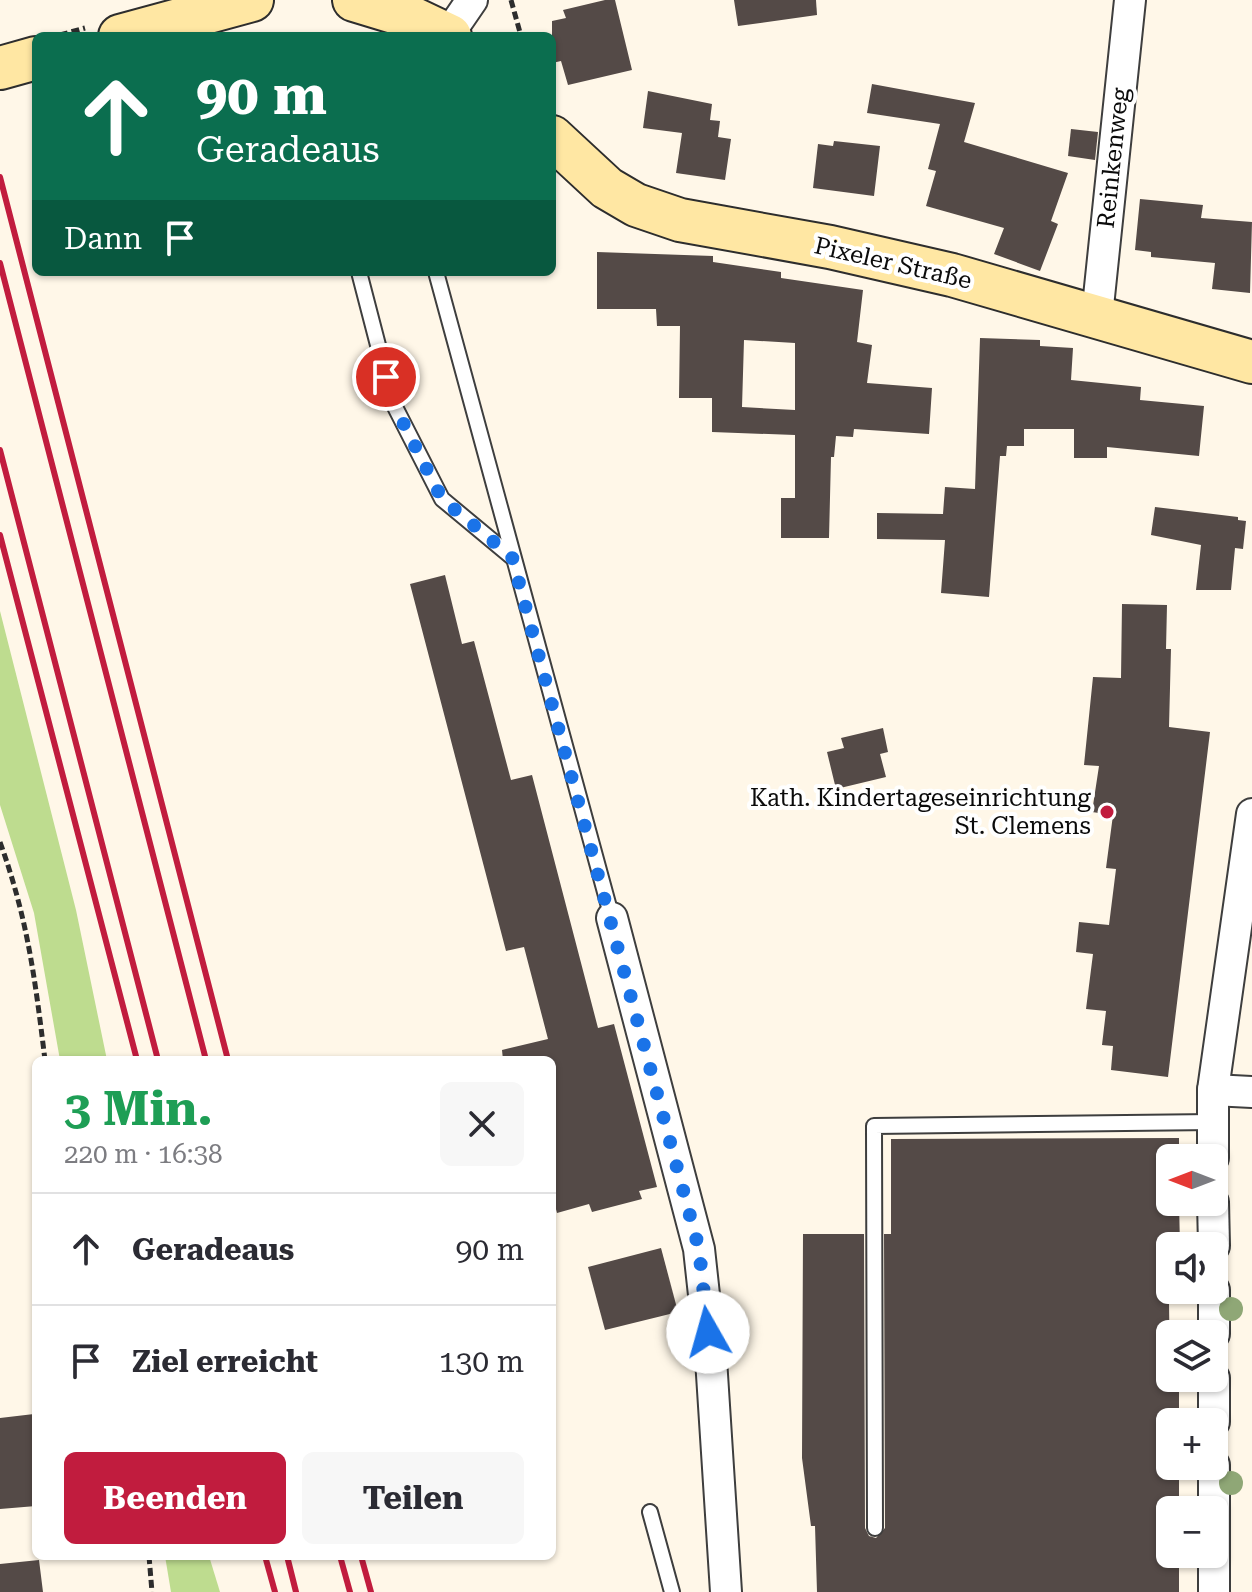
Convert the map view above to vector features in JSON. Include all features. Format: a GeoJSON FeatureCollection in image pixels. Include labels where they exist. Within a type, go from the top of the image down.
{"type":"FeatureCollection","features":[{"type":"Feature","properties":{"kind":"main road"},"geometry":{"type":"LineString","coordinates":[[135,32],[252,0]]}},
{"type":"Feature","properties":{"kind":"main road"},"geometry":{"type":"LineString","coordinates":[[354,0],[410,17],[442,32]]}},
{"type":"Feature","properties":{"kind":"main road"},"geometry":{"type":"LineString","coordinates":[[0,68],[32,59]]}},
{"type":"Feature","properties":{"kind":"main road","name":"Pixeler Straße"},"geometry":{"type":"LineString","coordinates":[[556,141],[607,188],[636,205],[680,220],[876,257],[1097,316],[1252,362]]}},
{"type":"Feature","properties":{"kind":"street"},"geometry":{"type":"LineString","coordinates":[[451,32],[472,0]]}},
{"type":"Feature","properties":{"kind":"street","name":"Reinkenweg"},"geometry":{"type":"LineString","coordinates":[[1097,316],[1130,0]]}},
{"type":"Feature","properties":{"kind":"street"},"geometry":{"type":"LineString","coordinates":[[1213,1144],[1213,1090],[1252,814]]}},
{"type":"Feature","properties":{"kind":"street"},"geometry":{"type":"LineString","coordinates":[[612,918],[699,1249],[711,1359],[726,1592]]}},
{"type":"Feature","properties":{"kind":"street"},"geometry":{"type":"LineString","coordinates":[[1213,1090],[1252,1092]]}},
{"type":"Feature","properties":{"kind":"street"},"geometry":{"type":"LineString","coordinates":[[1214,1480],[1214,1592]]}},
{"type":"Feature","properties":{"kind":"lane"},"geometry":{"type":"LineString","coordinates":[[360,276],[393,403],[442,499],[512,557]]}},
{"type":"Feature","properties":{"kind":"lane"},"geometry":{"type":"LineString","coordinates":[[437,276],[612,918]]}},
{"type":"Feature","properties":{"kind":"lane"},"geometry":{"type":"LineString","coordinates":[[875,1528],[874,1126],[1213,1122]]}},
{"type":"Feature","properties":{"kind":"lane"},"geometry":{"type":"LineString","coordinates":[[650,1512],[672,1592]]}},
{"type":"Feature","properties":{"kind":"path"},"geometry":{"type":"LineString","coordinates":[[511,0],[520,32]]}},
{"type":"Feature","properties":{"kind":"path"},"geometry":{"type":"LineString","coordinates":[[0,842],[21,901],[34,964],[45,1056]]}},
{"type":"Feature","properties":{"kind":"path"},"geometry":{"type":"LineString","coordinates":[[149,1560],[152,1592]]}},
{"type":"Feature","properties":{"kind":"green space"},"geometry":{"type":"Polygon","coordinates":[[[0,611],[76,910],[106,1056],[59,1056],[34,913],[0,805],[0,611]]]}},
{"type":"Feature","properties":{"kind":"green space"},"geometry":{"type":"Polygon","coordinates":[[[166,1560],[210,1560],[220,1592],[171,1592],[166,1560]]]}},
{"type":"Feature","properties":{"kind":"building"},"geometry":{"type":"Polygon","coordinates":[[[615,0],[632,70],[568,85],[561,61],[556,62],[556,32],[552,32],[552,21],[566,18],[563,10],[615,0]]]}},
{"type":"Feature","properties":{"kind":"building"},"geometry":{"type":"Polygon","coordinates":[[[734,0],[816,0],[817,15],[738,26],[734,0]]]}},
{"type":"Feature","properties":{"kind":"building"},"geometry":{"type":"Polygon","coordinates":[[[872,84],[975,103],[964,142],[1068,173],[1051,221],[1058,224],[1040,271],[994,254],[1004,228],[926,206],[936,171],[928,169],[940,124],[867,113],[872,84]]]}},
{"type":"Feature","properties":{"kind":"building"},"geometry":{"type":"Polygon","coordinates":[[[648,91],[712,104],[710,120],[720,121],[718,137],[731,139],[725,180],[676,173],[682,133],[643,128],[648,91]]]}},
{"type":"Feature","properties":{"kind":"building"},"geometry":{"type":"Polygon","coordinates":[[[1071,129],[1098,132],[1095,160],[1068,156],[1071,129]]]}},
{"type":"Feature","properties":{"kind":"building"},"geometry":{"type":"Polygon","coordinates":[[[834,141],[880,146],[874,196],[813,188],[818,144],[833,146],[834,141]]]}},
{"type":"Feature","properties":{"kind":"building"},"geometry":{"type":"Polygon","coordinates":[[[1140,199],[1203,205],[1201,218],[1252,222],[1250,293],[1212,289],[1215,263],[1151,257],[1151,252],[1135,250],[1140,199]]]}},
{"type":"Feature","properties":{"kind":"building"},"geometry":{"type":"Polygon","coordinates":[[[597,252],[713,256],[713,262],[781,272],[781,278],[863,290],[857,342],[872,345],[867,383],[932,388],[929,434],[854,429],[853,437],[836,436],[834,457],[831,457],[829,538],[781,538],[781,498],[795,498],[795,435],[712,432],[712,398],[679,398],[680,326],[657,326],[656,309],[597,309],[597,252]],[[744,340],[742,407],[795,410],[795,343],[744,340]]]}},
{"type":"Feature","properties":{"kind":"building"},"geometry":{"type":"Polygon","coordinates":[[[980,338],[1040,340],[1040,346],[1073,348],[1071,380],[1141,387],[1140,400],[1204,406],[1199,456],[1107,447],[1107,458],[1074,458],[1074,429],[1024,429],[1024,446],[1007,446],[1006,456],[1000,456],[989,597],[941,593],[945,540],[877,539],[877,513],[943,514],[945,487],[975,489],[980,338]]]}},
{"type":"Feature","properties":{"kind":"building"},"geometry":{"type":"Polygon","coordinates":[[[1155,507],[1238,517],[1238,520],[1246,521],[1243,549],[1235,548],[1231,590],[1196,590],[1201,545],[1151,535],[1155,507]]]}},
{"type":"Feature","properties":{"kind":"building"},"geometry":{"type":"Polygon","coordinates":[[[445,575],[462,644],[474,641],[511,780],[532,775],[598,1028],[614,1024],[657,1187],[639,1191],[642,1199],[592,1212],[589,1204],[557,1213],[556,1056],[503,1056],[502,1050],[548,1039],[524,947],[506,951],[410,584],[445,575]]]}},
{"type":"Feature","properties":{"kind":"building"},"geometry":{"type":"Polygon","coordinates":[[[1122,604],[1167,605],[1166,649],[1171,649],[1169,727],[1210,732],[1168,1077],[1111,1070],[1113,1046],[1102,1045],[1106,1011],[1086,1009],[1093,954],[1076,952],[1079,922],[1109,925],[1116,869],[1106,868],[1113,815],[1092,812],[1099,766],[1084,765],[1093,677],[1121,678],[1122,604]]]}},
{"type":"Feature","properties":{"kind":"building"},"geometry":{"type":"Polygon","coordinates":[[[883,728],[888,752],[880,754],[886,777],[836,789],[827,752],[844,748],[841,738],[883,728]]]}},
{"type":"Feature","properties":{"kind":"building"},"geometry":{"type":"Polygon","coordinates":[[[1179,1138],[1179,1144],[1156,1144],[1156,1216],[1179,1216],[1180,1232],[1156,1232],[1156,1304],[1169,1304],[1169,1320],[1156,1320],[1156,1392],[1179,1392],[1179,1408],[1156,1408],[1156,1480],[1179,1480],[1179,1496],[1156,1496],[1156,1568],[1179,1568],[1179,1592],[817,1592],[815,1526],[811,1526],[802,1458],[803,1234],[864,1234],[865,1528],[869,1536],[876,1538],[885,1528],[884,1234],[891,1234],[891,1139],[1179,1138]]]}},
{"type":"Feature","properties":{"kind":"building"},"geometry":{"type":"Polygon","coordinates":[[[661,1248],[678,1312],[605,1330],[588,1267],[661,1248]]]}},
{"type":"Feature","properties":{"kind":"building"},"geometry":{"type":"Polygon","coordinates":[[[32,1414],[32,1506],[0,1509],[0,1418],[32,1414]]]}},
{"type":"Feature","properties":{"kind":"building"},"geometry":{"type":"Polygon","coordinates":[[[39,1560],[43,1592],[0,1592],[0,1564],[39,1560]]]}},
{"type":"Feature","properties":{"kind":"railway"},"geometry":{"type":"LineString","coordinates":[[0,177],[227,1056]]}},
{"type":"Feature","properties":{"kind":"railway"},"geometry":{"type":"LineString","coordinates":[[0,263],[205,1056]]}},
{"type":"Feature","properties":{"kind":"railway"},"geometry":{"type":"LineString","coordinates":[[0,450],[157,1056]]}},
{"type":"Feature","properties":{"kind":"railway"},"geometry":{"type":"LineString","coordinates":[[0,535],[136,1056]]}},
{"type":"Feature","properties":{"kind":"railway"},"geometry":{"type":"LineString","coordinates":[[266,1560],[275,1592]]}},
{"type":"Feature","properties":{"kind":"railway"},"geometry":{"type":"LineString","coordinates":[[288,1560],[296,1592]]}},
{"type":"Feature","properties":{"kind":"railway"},"geometry":{"type":"LineString","coordinates":[[341,1560],[350,1592]]}},
{"type":"Feature","properties":{"kind":"railway"},"geometry":{"type":"LineString","coordinates":[[362,1560],[371,1592]]}},
{"type":"Feature","properties":{"kind":"place","name":"Kath. Kindertageseinrichtung St. Clemens"},"geometry":{"type":"Point","coordinates":[1107,812]}},
{"type":"Feature","properties":{"kind":"route"},"geometry":{"type":"LineString","coordinates":[[386,377],[393,403],[442,499],[512,557],[699,1249],[708,1332]]}}]}
